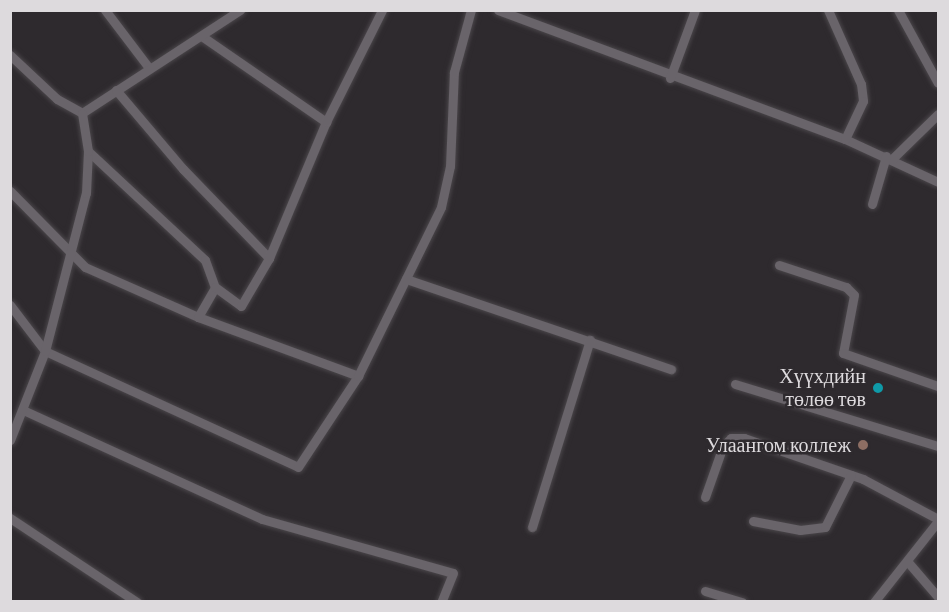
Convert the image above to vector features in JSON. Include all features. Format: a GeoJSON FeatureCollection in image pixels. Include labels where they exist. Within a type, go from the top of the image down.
{"type":"FeatureCollection","features":[{"type":"Feature","properties":{"kind":"street"},"geometry":{"type":"LineString","coordinates":[[105,10],[148,68]]}},
{"type":"Feature","properties":{"kind":"street"},"geometry":{"type":"LineString","coordinates":[[88,151],[205,260],[215,287],[242,306],[269,258],[326,122],[382,10]]}},
{"type":"Feature","properties":{"kind":"street"},"geometry":{"type":"LineString","coordinates":[[10,305],[45,351],[298,467],[358,376],[441,207],[450,166],[454,72],[471,10]]}},
{"type":"Feature","properties":{"kind":"street"},"geometry":{"type":"LineString","coordinates":[[498,10],[670,78],[845,139],[939,182]]}},
{"type":"Feature","properties":{"kind":"street"},"geometry":{"type":"LineString","coordinates":[[670,78],[695,10]]}},
{"type":"Feature","properties":{"kind":"street"},"geometry":{"type":"LineString","coordinates":[[828,10],[861,84],[863,101],[845,139]]}},
{"type":"Feature","properties":{"kind":"street"},"geometry":{"type":"LineString","coordinates":[[898,10],[939,82]]}},
{"type":"Feature","properties":{"kind":"street"},"geometry":{"type":"LineString","coordinates":[[82,113],[148,68],[203,37],[238,11]]}},
{"type":"Feature","properties":{"kind":"street"},"geometry":{"type":"LineString","coordinates":[[203,37],[326,122]]}},
{"type":"Feature","properties":{"kind":"street"},"geometry":{"type":"LineString","coordinates":[[10,55],[57,99],[82,113]]}},
{"type":"Feature","properties":{"kind":"street"},"geometry":{"type":"LineString","coordinates":[[116,90],[269,258]]}},
{"type":"Feature","properties":{"kind":"street"},"geometry":{"type":"LineString","coordinates":[[10,440],[45,351],[86,193],[88,151],[82,113]]}},
{"type":"Feature","properties":{"kind":"street"},"geometry":{"type":"LineString","coordinates":[[872,204],[889,158],[939,114]]}},
{"type":"Feature","properties":{"kind":"street"},"geometry":{"type":"LineString","coordinates":[[10,191],[51,238],[72,249],[85,267],[198,318],[358,376]]}},
{"type":"Feature","properties":{"kind":"street"},"geometry":{"type":"LineString","coordinates":[[779,265],[854,295],[843,353],[939,386]]}},
{"type":"Feature","properties":{"kind":"street"},"geometry":{"type":"LineString","coordinates":[[406,279],[671,369]]}},
{"type":"Feature","properties":{"kind":"street"},"geometry":{"type":"LineString","coordinates":[[198,318],[215,287]]}},
{"type":"Feature","properties":{"kind":"street"},"geometry":{"type":"LineString","coordinates":[[532,527],[590,340]]}},
{"type":"Feature","properties":{"kind":"street"},"geometry":{"type":"LineString","coordinates":[[735,384],[939,446]]}},
{"type":"Feature","properties":{"kind":"street"},"geometry":{"type":"LineString","coordinates":[[23,410],[262,519],[453,573],[441,602]]}},
{"type":"Feature","properties":{"kind":"street"},"geometry":{"type":"LineString","coordinates":[[705,497],[731,438],[851,475],[939,520],[874,602]]}},
{"type":"Feature","properties":{"kind":"street"},"geometry":{"type":"LineString","coordinates":[[753,521],[800,530],[825,527],[851,475]]}},
{"type":"Feature","properties":{"kind":"street"},"geometry":{"type":"LineString","coordinates":[[10,518],[137,602]]}},
{"type":"Feature","properties":{"kind":"street"},"geometry":{"type":"LineString","coordinates":[[907,561],[939,597]]}},
{"type":"Feature","properties":{"kind":"street"},"geometry":{"type":"LineString","coordinates":[[705,591],[742,602]]}},
{"type":"Feature","properties":{"kind":"place","name":"Хүүхдийн төлөө төв"},"geometry":{"type":"Point","coordinates":[878,388]}},
{"type":"Feature","properties":{"kind":"place","name":"Улаангом коллеж"},"geometry":{"type":"Point","coordinates":[863,445]}}]}
